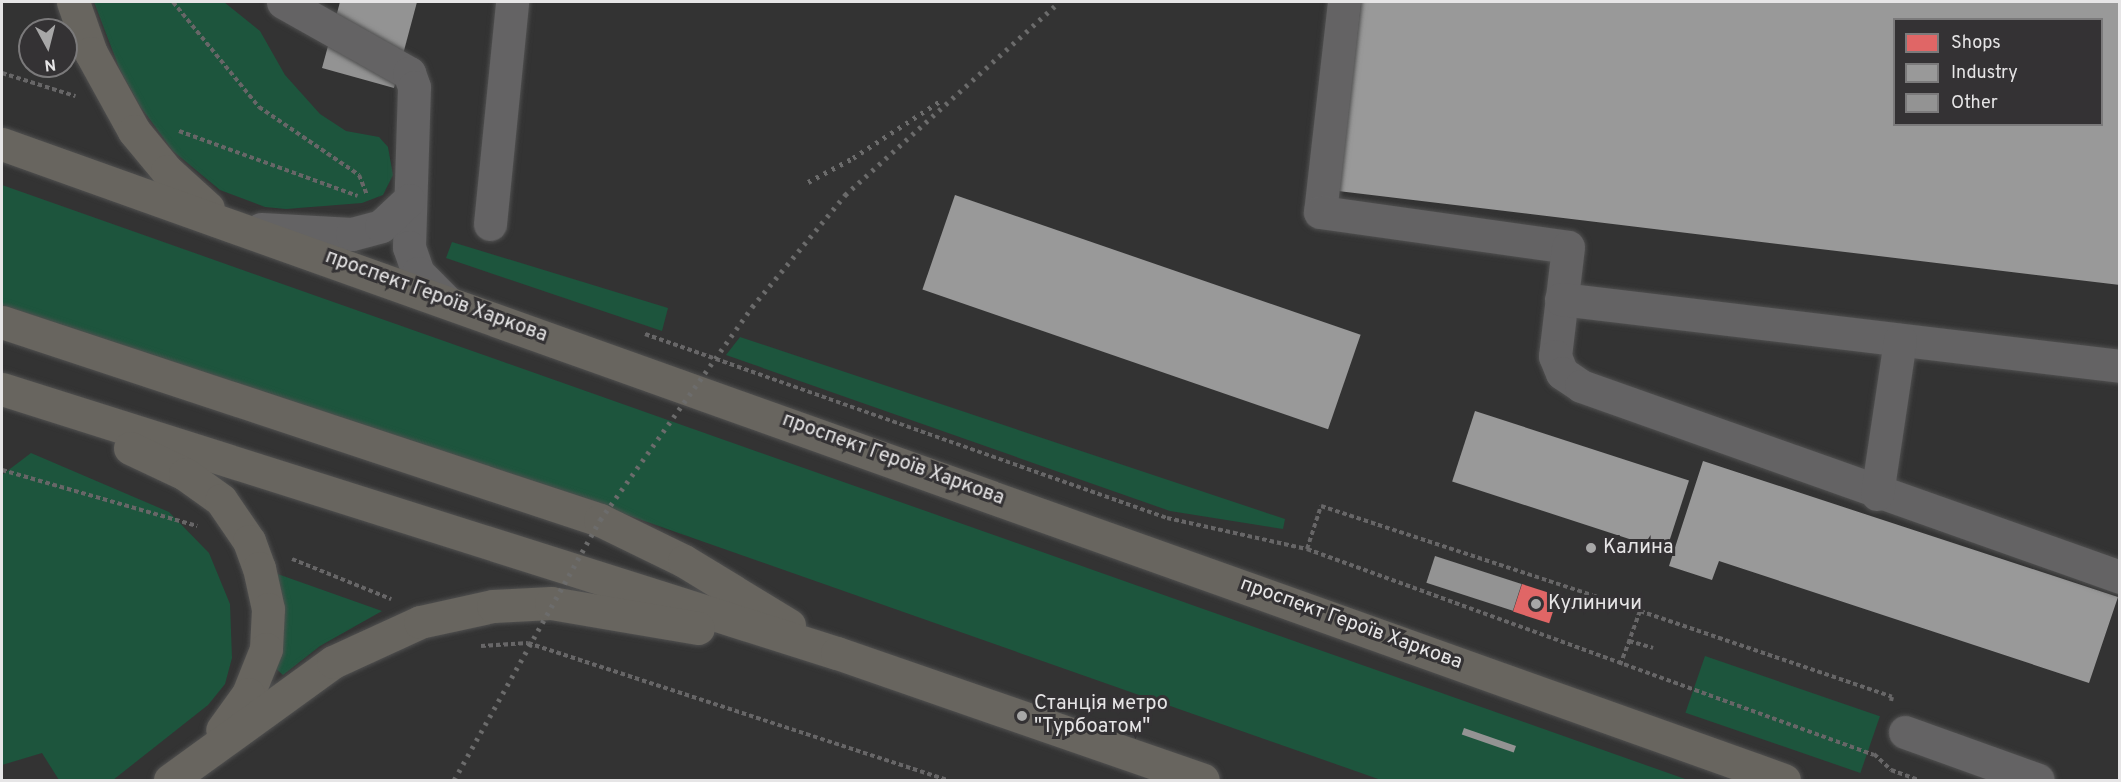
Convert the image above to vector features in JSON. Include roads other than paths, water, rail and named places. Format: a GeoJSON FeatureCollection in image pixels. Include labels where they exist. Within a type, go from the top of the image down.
{"type":"FeatureCollection","features":[{"type":"Feature","properties":{"kind":"main road"},"geometry":{"type":"LineString","coordinates":[[73,2],[91,53],[121,110],[167,171],[195,198],[235,225]]}},
{"type":"Feature","properties":{"kind":"main road","name":"проспект Героїв Харкова"},"geometry":{"type":"LineString","coordinates":[[2,144],[235,225],[1784,780]]}},
{"type":"Feature","properties":{"kind":"main road"},"geometry":{"type":"LineString","coordinates":[[2,322],[600,520],[684,561],[837,654]]}},
{"type":"Feature","properties":{"kind":"main road"},"geometry":{"type":"LineString","coordinates":[[2,391],[837,654],[1203,780]]}},
{"type":"Feature","properties":{"kind":"main road"},"geometry":{"type":"LineString","coordinates":[[2,391],[185,474],[221,500],[249,541],[266,589],[266,650],[248,694],[200,757]]}},
{"type":"Feature","properties":{"kind":"main road"},"geometry":{"type":"LineString","coordinates":[[170,780],[359,647],[420,622],[464,610],[520,603],[581,606],[837,654]]}},
{"type":"Feature","properties":{"kind":"lane"},"geometry":{"type":"LineString","coordinates":[[283,2],[409,73],[414,96],[409,200],[412,261],[425,283],[447,302]]}},
{"type":"Feature","properties":{"kind":"lane"},"geometry":{"type":"LineString","coordinates":[[490,224],[512,2]]}},
{"type":"Feature","properties":{"kind":"lane"},"geometry":{"type":"LineString","coordinates":[[1344,2],[1320,212],[1568,247],[1555,356],[1562,373],[1575,383],[1877,494],[2120,577]]}},
{"type":"Feature","properties":{"kind":"lane"},"geometry":{"type":"LineString","coordinates":[[235,225],[304,234],[352,234],[387,222],[409,200]]}},
{"type":"Feature","properties":{"kind":"lane"},"geometry":{"type":"LineString","coordinates":[[1561,299],[2120,366]]}},
{"type":"Feature","properties":{"kind":"lane"},"geometry":{"type":"LineString","coordinates":[[1877,494],[1900,340]]}},
{"type":"Feature","properties":{"kind":"lane"},"geometry":{"type":"LineString","coordinates":[[1890,728],[2038,780]]}},
{"type":"Feature","properties":{"kind":"railway"},"geometry":{"type":"LineString","coordinates":[[454,780],[600,520],[752,307],[845,195],[1059,2]]}},
{"type":"Feature","properties":{"kind":"railway"},"geometry":{"type":"LineString","coordinates":[[808,182],[853,158],[940,101]]}},
{"type":"Feature","properties":{"kind":"place","name":"Калина"},"geometry":{"type":"Point","coordinates":[1591,548]}},
{"type":"Feature","properties":{"kind":"place","name":"Кулиничи"},"geometry":{"type":"Point","coordinates":[1536,604]}},
{"type":"Feature","properties":{"kind":"place","name":"Станція метро \"Турбоатом\""},"geometry":{"type":"Point","coordinates":[1022,716]}}]}
